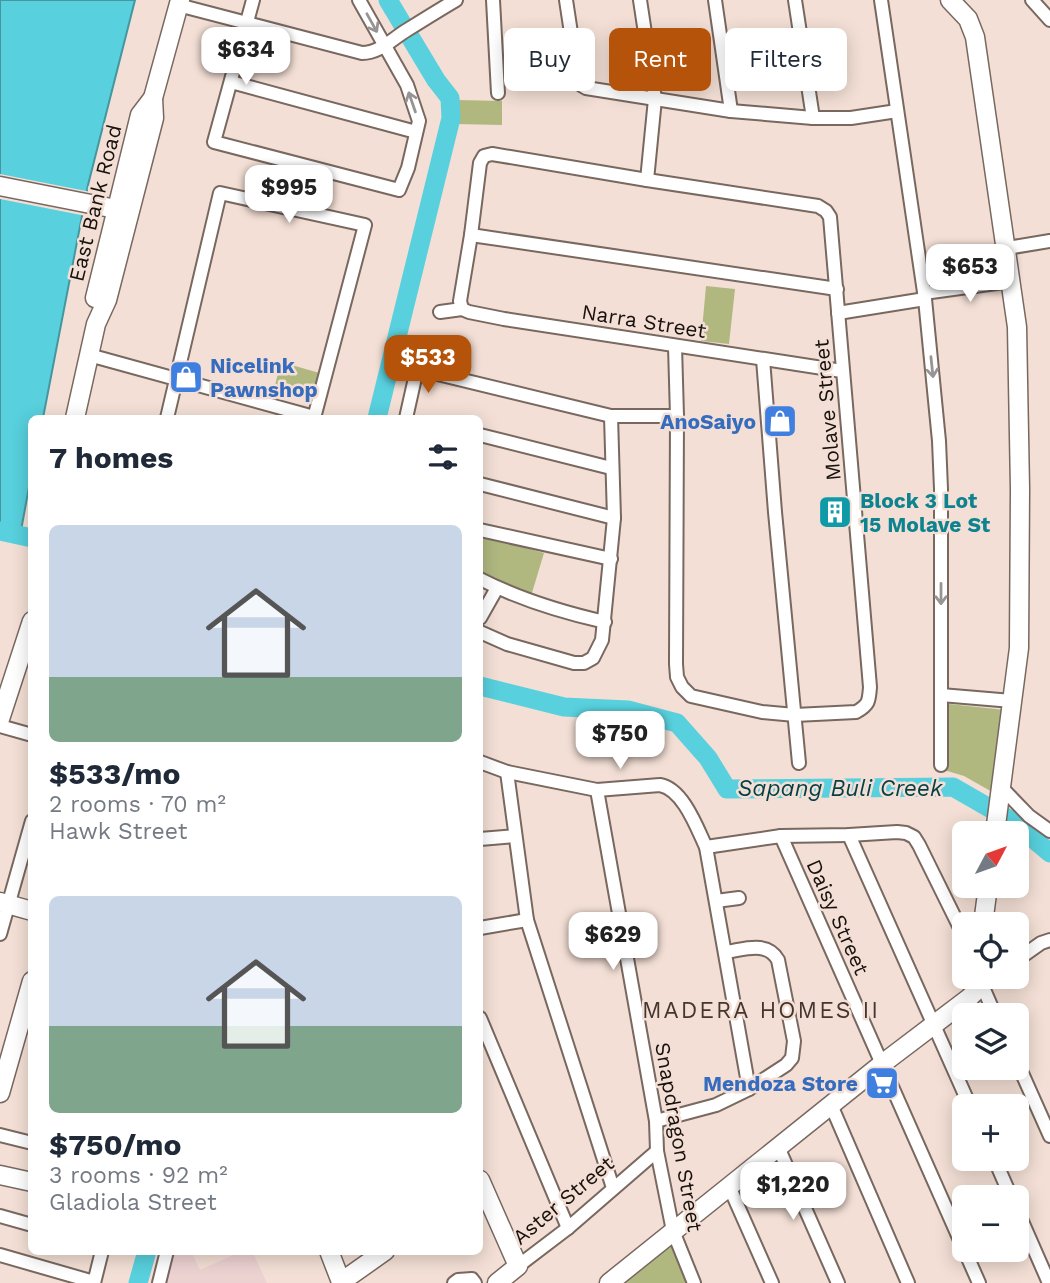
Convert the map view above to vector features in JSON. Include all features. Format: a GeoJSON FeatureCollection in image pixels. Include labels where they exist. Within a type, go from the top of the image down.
{"type":"FeatureCollection","features":[{"type":"Feature","properties":{"kind":"street"},"geometry":{"type":"LineString","coordinates":[[253,0],[214,142],[399,190],[408,167],[419,121],[407,85],[359,0]]}},
{"type":"Feature","properties":{"kind":"street"},"geometry":{"type":"LineString","coordinates":[[179,3],[352,52],[371,53],[385,46],[441,4],[456,0]]}},
{"type":"Feature","properties":{"kind":"street"},"geometry":{"type":"LineString","coordinates":[[493,0],[498,93]]}},
{"type":"Feature","properties":{"kind":"street"},"geometry":{"type":"LineString","coordinates":[[566,0],[578,79],[580,85],[586,88],[731,111],[813,118],[851,118],[898,111]]}},
{"type":"Feature","properties":{"kind":"street"},"geometry":{"type":"LineString","coordinates":[[462,309],[460,301],[480,163],[484,156],[492,153],[647,180],[655,99],[640,0]]}},
{"type":"Feature","properties":{"kind":"street"},"geometry":{"type":"LineString","coordinates":[[715,0],[731,111]]}},
{"type":"Feature","properties":{"kind":"street"},"geometry":{"type":"LineString","coordinates":[[795,0],[813,118]]}},
{"type":"Feature","properties":{"kind":"street"},"geometry":{"type":"LineString","coordinates":[[881,0],[925,296],[939,441],[941,765]]}},
{"type":"Feature","properties":{"kind":"street"},"geometry":{"type":"LineString","coordinates":[[950,0],[968,19],[975,37],[1017,327],[1019,648],[996,821]]}},
{"type":"Feature","properties":{"kind":"street"},"geometry":{"type":"LineString","coordinates":[[1032,0],[1050,20]]}},
{"type":"Feature","properties":{"kind":"street","name":"East Bank Road"},"geometry":{"type":"LineString","coordinates":[[76,415],[96,324],[107,300],[123,210],[154,118],[153,98],[179,3]]}},
{"type":"Feature","properties":{"kind":"street"},"geometry":{"type":"LineString","coordinates":[[231,82],[416,132]]}},
{"type":"Feature","properties":{"kind":"street","name":"Molave Street"},"geometry":{"type":"LineString","coordinates":[[647,180],[818,206],[831,217],[869,700],[864,708],[856,712],[795,715]]}},
{"type":"Feature","properties":{"kind":"street"},"geometry":{"type":"LineString","coordinates":[[0,186],[123,210]]}},
{"type":"Feature","properties":{"kind":"street"},"geometry":{"type":"LineString","coordinates":[[168,415],[220,193],[365,225],[315,415]]}},
{"type":"Feature","properties":{"kind":"street"},"geometry":{"type":"LineString","coordinates":[[471,234],[837,289]]}},
{"type":"Feature","properties":{"kind":"street"},"geometry":{"type":"LineString","coordinates":[[1007,248],[1050,241]]}},
{"type":"Feature","properties":{"kind":"street"},"geometry":{"type":"LineString","coordinates":[[838,313],[1011,281]]}},
{"type":"Feature","properties":{"kind":"street","name":"Narra Street"},"geometry":{"type":"LineString","coordinates":[[440,312],[462,309],[503,318],[842,371]]}},
{"type":"Feature","properties":{"kind":"street"},"geometry":{"type":"LineString","coordinates":[[675,346],[677,677],[691,696],[762,712],[795,715]]}},
{"type":"Feature","properties":{"kind":"street"},"geometry":{"type":"LineString","coordinates":[[414,350],[413,363],[417,369],[611,416],[677,416]]}},
{"type":"Feature","properties":{"kind":"street"},"geometry":{"type":"LineString","coordinates":[[89,355],[307,415]]}},
{"type":"Feature","properties":{"kind":"street"},"geometry":{"type":"LineString","coordinates":[[762,359],[799,763]]}},
{"type":"Feature","properties":{"kind":"street"},"geometry":{"type":"LineString","coordinates":[[409,415],[417,369]]}},
{"type":"Feature","properties":{"kind":"street"},"geometry":{"type":"LineString","coordinates":[[483,633],[507,645],[574,663],[584,663],[593,658],[602,640],[611,559],[614,518],[611,416]]}},
{"type":"Feature","properties":{"kind":"street"},"geometry":{"type":"LineString","coordinates":[[483,436],[611,468]]}},
{"type":"Feature","properties":{"kind":"street"},"geometry":{"type":"LineString","coordinates":[[483,485],[614,518]]}},
{"type":"Feature","properties":{"kind":"street"},"geometry":{"type":"LineString","coordinates":[[483,531],[611,559]]}},
{"type":"Feature","properties":{"kind":"street"},"geometry":{"type":"LineString","coordinates":[[483,580],[569,614],[605,622]]}},
{"type":"Feature","properties":{"kind":"street"},"geometry":{"type":"LineString","coordinates":[[483,613],[498,588]]}},
{"type":"Feature","properties":{"kind":"street"},"geometry":{"type":"LineString","coordinates":[[0,719],[28,633]]}},
{"type":"Feature","properties":{"kind":"street"},"geometry":{"type":"LineString","coordinates":[[942,695],[1012,701]]}},
{"type":"Feature","properties":{"kind":"street"},"geometry":{"type":"LineString","coordinates":[[0,726],[28,734]]}},
{"type":"Feature","properties":{"kind":"street"},"geometry":{"type":"LineString","coordinates":[[483,763],[507,772],[597,790],[660,785],[673,790],[691,816],[706,847],[749,1089]]}},
{"type":"Feature","properties":{"kind":"street"},"geometry":{"type":"LineString","coordinates":[[507,772],[527,920],[614,1188]]}},
{"type":"Feature","properties":{"kind":"street","name":"Snapdragon Street"},"geometry":{"type":"LineString","coordinates":[[597,790],[656,1121],[657,1151],[673,1231],[694,1283]]}},
{"type":"Feature","properties":{"kind":"street"},"geometry":{"type":"LineString","coordinates":[[1000,792],[1050,831]]}},
{"type":"Feature","properties":{"kind":"street"},"geometry":{"type":"LineString","coordinates":[[0,934],[4,903],[28,833]]}},
{"type":"Feature","properties":{"kind":"street"},"geometry":{"type":"LineString","coordinates":[[706,847],[781,836],[906,833],[914,837],[919,845],[952,912]]}},
{"type":"Feature","properties":{"kind":"street"},"geometry":{"type":"LineString","coordinates":[[849,835],[965,1094]]}},
{"type":"Feature","properties":{"kind":"street"},"geometry":{"type":"LineString","coordinates":[[483,839],[515,836]]}},
{"type":"Feature","properties":{"kind":"street","name":"Daisy Street"},"geometry":{"type":"LineString","coordinates":[[781,836],[979,1283]]}},
{"type":"Feature","properties":{"kind":"street"},"geometry":{"type":"LineString","coordinates":[[716,901],[739,898]]}},
{"type":"Feature","properties":{"kind":"street"},"geometry":{"type":"LineString","coordinates":[[4,903],[28,910]]}},
{"type":"Feature","properties":{"kind":"street"},"geometry":{"type":"LineString","coordinates":[[483,927],[527,920]]}},
{"type":"Feature","properties":{"kind":"street"},"geometry":{"type":"LineString","coordinates":[[1029,952],[1050,940]]}},
{"type":"Feature","properties":{"kind":"street"},"geometry":{"type":"LineString","coordinates":[[656,1121],[716,1105],[749,1089],[786,1065],[792,1058],[794,1041],[778,960],[774,954],[762,947],[724,952]]}},
{"type":"Feature","properties":{"kind":"street"},"geometry":{"type":"LineString","coordinates":[[609,1283],[977,989]]}},
{"type":"Feature","properties":{"kind":"street"},"geometry":{"type":"LineString","coordinates":[[1,1085],[28,994]]}},
{"type":"Feature","properties":{"kind":"street"},"geometry":{"type":"LineString","coordinates":[[483,1025],[568,1228]]}},
{"type":"Feature","properties":{"kind":"street"},"geometry":{"type":"LineString","coordinates":[[1025,1080],[1050,1136]]}},
{"type":"Feature","properties":{"kind":"street"},"geometry":{"type":"LineString","coordinates":[[831,1105],[908,1283]]}},
{"type":"Feature","properties":{"kind":"street"},"geometry":{"type":"LineString","coordinates":[[0,1135],[28,1142]]}},
{"type":"Feature","properties":{"kind":"street"},"geometry":{"type":"LineString","coordinates":[[778,1147],[838,1283]]}},
{"type":"Feature","properties":{"kind":"street","name":"Aster Street"},"geometry":{"type":"LineString","coordinates":[[497,1283],[568,1228],[657,1151]]}},
{"type":"Feature","properties":{"kind":"street"},"geometry":{"type":"LineString","coordinates":[[0,1175],[28,1181]]}},
{"type":"Feature","properties":{"kind":"street"},"geometry":{"type":"LineString","coordinates":[[729,1186],[772,1283]]}},
{"type":"Feature","properties":{"kind":"street"},"geometry":{"type":"LineString","coordinates":[[483,1187],[518,1266]]}},
{"type":"Feature","properties":{"kind":"street"},"geometry":{"type":"LineString","coordinates":[[0,1216],[28,1223]]}},
{"type":"Feature","properties":{"kind":"street"},"geometry":{"type":"LineString","coordinates":[[1029,1237],[1049,1283]]}},
{"type":"Feature","properties":{"kind":"street"},"geometry":{"type":"LineString","coordinates":[[0,1255],[94,1282],[101,1255]]}},
{"type":"Feature","properties":{"kind":"street"},"geometry":{"type":"LineString","coordinates":[[159,1283],[166,1255]]}},
{"type":"Feature","properties":{"kind":"street"},"geometry":{"type":"LineString","coordinates":[[330,1255],[341,1283],[380,1255]]}},
{"type":"Feature","properties":{"kind":"street"},"geometry":{"type":"LineString","coordinates":[[454,1283],[471,1279],[475,1283]]}},
{"type":"Feature","properties":{"kind":"shaded area"},"geometry":{"type":"Polygon","coordinates":[[[169,1255],[193,1255],[200,1270],[233,1255],[254,1255],[267,1283],[160,1283],[169,1255]]]}},
{"type":"Feature","properties":{"kind":"green space"},"geometry":{"type":"Polygon","coordinates":[[[457,100],[502,101],[502,125],[456,124],[457,100]]]}},
{"type":"Feature","properties":{"kind":"green space"},"geometry":{"type":"Polygon","coordinates":[[[706,286],[735,289],[729,344],[701,341],[706,286]]]}},
{"type":"Feature","properties":{"kind":"green space"},"geometry":{"type":"Polygon","coordinates":[[[281,362],[323,374],[317,397],[275,385],[281,362]]]}},
{"type":"Feature","properties":{"kind":"green space"},"geometry":{"type":"Polygon","coordinates":[[[483,536],[544,553],[531,596],[483,574],[483,536]]]}},
{"type":"Feature","properties":{"kind":"green space"},"geometry":{"type":"Polygon","coordinates":[[[949,704],[1005,710],[994,793],[964,776],[944,770],[949,704]]]}},
{"type":"Feature","properties":{"kind":"green space"},"geometry":{"type":"Polygon","coordinates":[[[672,1244],[689,1283],[622,1283],[672,1244]]]}},
{"type":"Feature","properties":{"kind":"water"},"geometry":{"type":"Polygon","coordinates":[[[0,0],[135,0],[88,185],[44,415],[28,415],[28,492],[20,536],[0,531],[0,0]]]}},
{"type":"Feature","properties":{"kind":"pier"},"geometry":{"type":"Polygon","coordinates":[[[0,174],[91,192],[86,216],[0,199],[0,174]]]}},
{"type":"Feature","properties":{"kind":"waterway"},"geometry":{"type":"LineString","coordinates":[[378,415],[451,118],[450,98],[436,80],[388,0]]}},
{"type":"Feature","properties":{"kind":"waterway"},"geometry":{"type":"LineString","coordinates":[[0,531],[28,537]]}},
{"type":"Feature","properties":{"kind":"waterway","name":"Sapang Buli Creek"},"geometry":{"type":"LineString","coordinates":[[483,687],[564,707],[628,710],[677,723],[708,758],[727,789],[953,787],[1012,821],[1050,853]]}},
{"type":"Feature","properties":{"kind":"waterway"},"geometry":{"type":"LineString","coordinates":[[138,1283],[146,1255]]}},
{"type":"Feature","properties":{"kind":"place","name":"Nicelink Pawnshop"},"geometry":{"type":"Point","coordinates":[186,377]}},
{"type":"Feature","properties":{"kind":"place","name":"AnoSaiyo"},"geometry":{"type":"Point","coordinates":[780,421]}},
{"type":"Feature","properties":{"kind":"place","name":"Block 3 Lot 15 Molave St"},"geometry":{"type":"Point","coordinates":[835,512]}},
{"type":"Feature","properties":{"kind":"place","name":"Mendoza Store"},"geometry":{"type":"Point","coordinates":[882,1083]}},
{"type":"Feature","properties":{"kind":"district","name":"MADERA HOMES II"},"geometry":{"type":"Point","coordinates":[761,1010]}}]}
